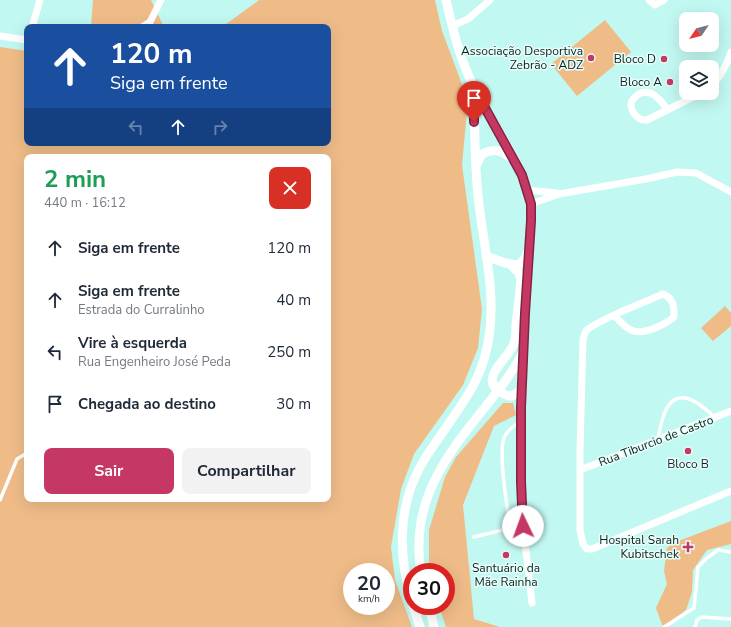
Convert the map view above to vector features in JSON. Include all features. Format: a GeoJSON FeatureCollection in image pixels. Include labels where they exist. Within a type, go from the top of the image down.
{"type":"FeatureCollection","features":[{"type":"Feature","properties":{"kind":"street"},"geometry":{"type":"LineString","coordinates":[[33,24],[40,0]]}},
{"type":"Feature","properties":{"kind":"street"},"geometry":{"type":"LineString","coordinates":[[147,24],[150,22],[161,0]]}},
{"type":"Feature","properties":{"kind":"street"},"geometry":{"type":"LineString","coordinates":[[446,0],[461,57],[474,88],[522,175],[528,190],[531,204],[530,249],[526,290],[521,407],[521,482],[525,542],[532,603]]}},
{"type":"Feature","properties":{"kind":"street"},"geometry":{"type":"LineString","coordinates":[[452,26],[468,19],[490,0]]}},
{"type":"Feature","properties":{"kind":"street"},"geometry":{"type":"LineString","coordinates":[[649,0],[655,5],[664,0]]}},
{"type":"Feature","properties":{"kind":"street"},"geometry":{"type":"LineString","coordinates":[[0,36],[24,40]]}},
{"type":"Feature","properties":{"kind":"street"},"geometry":{"type":"LineString","coordinates":[[17,39],[24,36]]}},
{"type":"Feature","properties":{"kind":"street"},"geometry":{"type":"LineString","coordinates":[[719,77],[727,64],[731,52]]}},
{"type":"Feature","properties":{"kind":"street"},"geometry":{"type":"LineString","coordinates":[[404,563],[402,534],[404,512],[411,488],[419,470],[476,382],[484,361],[491,322],[490,288],[475,169],[474,88]]}},
{"type":"Feature","properties":{"kind":"street"},"geometry":{"type":"LineString","coordinates":[[668,110],[660,99],[649,92],[643,92],[637,95],[631,104],[635,115],[643,120],[647,120],[668,110],[687,100]]}},
{"type":"Feature","properties":{"kind":"street"},"geometry":{"type":"LineString","coordinates":[[475,169],[482,154],[493,150],[503,152],[515,162]]}},
{"type":"Feature","properties":{"kind":"street"},"geometry":{"type":"LineString","coordinates":[[531,204],[559,194],[677,172],[696,173],[731,192]]}},
{"type":"Feature","properties":{"kind":"street"},"geometry":{"type":"LineString","coordinates":[[528,190],[559,194]]}},
{"type":"Feature","properties":{"kind":"street"},"geometry":{"type":"LineString","coordinates":[[486,256],[511,265],[516,265],[521,263],[530,249]]}},
{"type":"Feature","properties":{"kind":"street"},"geometry":{"type":"LineString","coordinates":[[511,265],[518,272],[521,278],[514,343],[508,355],[497,367],[492,376],[493,383],[498,391],[509,396],[521,407]]}},
{"type":"Feature","properties":{"kind":"street"},"geometry":{"type":"LineString","coordinates":[[614,316],[631,331],[639,333],[646,332],[669,322],[674,317],[674,304],[669,296],[663,294],[614,316],[589,328],[585,332],[583,340],[580,470],[580,530],[583,544],[587,549],[592,549],[731,491]]}},
{"type":"Feature","properties":{"kind":"street"},"geometry":{"type":"LineString","coordinates":[[420,563],[418,545],[419,530],[425,501],[431,485],[446,458],[498,391],[516,365],[524,350]]}},
{"type":"Feature","properties":{"kind":"street"},"geometry":{"type":"LineString","coordinates":[[509,396],[522,389]]}},
{"type":"Feature","properties":{"kind":"street","name":"Rua Tiburcio de Castro"},"geometry":{"type":"LineString","coordinates":[[580,470],[731,411]]}},
{"type":"Feature","properties":{"kind":"street"},"geometry":{"type":"LineString","coordinates":[[416,615],[420,627]]}},
{"type":"Feature","properties":{"kind":"street"},"geometry":{"type":"LineString","coordinates":[[431,615],[434,627]]}},
{"type":"Feature","properties":{"kind":"lane"},"geometry":{"type":"LineString","coordinates":[[658,440],[663,415],[666,408],[678,399],[689,399],[715,417]]}},
{"type":"Feature","properties":{"kind":"lane"},"geometry":{"type":"LineString","coordinates":[[521,421],[507,432],[502,447],[502,465],[510,528],[514,538],[518,541],[525,542]]}},
{"type":"Feature","properties":{"kind":"lane"},"geometry":{"type":"LineString","coordinates":[[0,500],[15,462],[24,454]]}},
{"type":"Feature","properties":{"kind":"lane"},"geometry":{"type":"LineString","coordinates":[[474,537],[510,528]]}},
{"type":"Feature","properties":{"kind":"lane"},"geometry":{"type":"LineString","coordinates":[[664,627],[694,608],[698,567],[718,550],[731,552]]}},
{"type":"Feature","properties":{"kind":"lane"},"geometry":{"type":"LineString","coordinates":[[695,627],[697,620],[702,617],[731,619]]}},
{"type":"Feature","properties":{"kind":"shaded area"},"geometry":{"type":"Polygon","coordinates":[[[93,0],[151,0],[163,24],[91,24],[93,0]]]}},
{"type":"Feature","properties":{"kind":"shaded area"},"geometry":{"type":"Polygon","coordinates":[[[259,0],[435,0],[442,31],[468,100],[462,165],[482,309],[478,348],[463,385],[414,454],[401,489],[391,547],[393,563],[343,563],[343,615],[395,615],[395,580],[403,602],[403,615],[408,615],[412,627],[0,627],[0,47],[24,51],[24,146],[331,146],[331,24],[226,24],[259,0]]]}},
{"type":"Feature","properties":{"kind":"shaded area","name":"Associação Desportiva Zebrão - ADZ"},"geometry":{"type":"Polygon","coordinates":[[[605,20],[631,52],[577,96],[551,64],[605,20]]]}},
{"type":"Feature","properties":{"kind":"shaded area"},"geometry":{"type":"Polygon","coordinates":[[[725,306],[731,313],[731,326],[713,341],[701,328],[725,306]]]}},
{"type":"Feature","properties":{"kind":"shaded area"},"geometry":{"type":"Polygon","coordinates":[[[503,403],[513,403],[516,415],[494,426],[463,505],[474,619],[500,627],[446,627],[442,615],[455,615],[455,563],[429,563],[429,530],[445,477],[456,457],[503,403]]]}},
{"type":"Feature","properties":{"kind":"shaded area"},"geometry":{"type":"Polygon","coordinates":[[[731,521],[731,544],[707,550],[693,570],[692,592],[686,610],[663,627],[656,608],[667,584],[664,571],[667,548],[673,543],[731,521]]]}},
{"type":"Feature","properties":{"kind":"place","name":"Associação Desportiva Zebrão - ADZ"},"geometry":{"type":"Point","coordinates":[591,58]}},
{"type":"Feature","properties":{"kind":"place","name":"Bloco D"},"geometry":{"type":"Point","coordinates":[664,59]}},
{"type":"Feature","properties":{"kind":"place","name":"Bloco A"},"geometry":{"type":"Point","coordinates":[670,82]}},
{"type":"Feature","properties":{"kind":"place","name":"Bloco B"},"geometry":{"type":"Point","coordinates":[688,451]}},
{"type":"Feature","properties":{"kind":"place","name":"Hospital Sarah Kubitschek"},"geometry":{"type":"Point","coordinates":[688,547]}},
{"type":"Feature","properties":{"kind":"place","name":"Santuário da Mãe Rainha"},"geometry":{"type":"Point","coordinates":[506,555]}},
{"type":"Feature","properties":{"kind":"route"},"geometry":{"type":"LineString","coordinates":[[474,122],[474,88],[522,175],[528,190],[531,204],[530,249],[524,328],[524,365],[521,407],[521,482],[523,526]]}}]}
